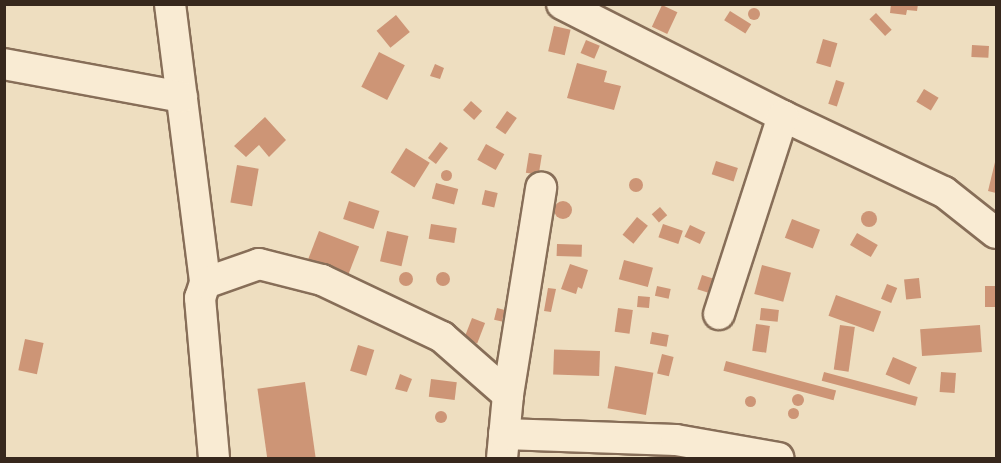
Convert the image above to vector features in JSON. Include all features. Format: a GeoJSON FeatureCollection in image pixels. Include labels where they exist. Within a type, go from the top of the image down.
{"type":"FeatureCollection","features":[{"type":"Feature","properties":{"kind":"street"},"geometry":{"type":"LineString","coordinates":[[170,4],[205,283],[200,298],[214,459]]}},
{"type":"Feature","properties":{"kind":"street"},"geometry":{"type":"LineString","coordinates":[[562,4],[783,116],[945,192],[996,233]]}},
{"type":"Feature","properties":{"kind":"street"},"geometry":{"type":"LineString","coordinates":[[4,64],[182,97]]}},
{"type":"Feature","properties":{"kind":"street"},"geometry":{"type":"LineString","coordinates":[[720,314],[783,116]]}},
{"type":"Feature","properties":{"kind":"street"},"geometry":{"type":"LineString","coordinates":[[541,188],[508,395],[503,446],[676,440],[778,459]]}},
{"type":"Feature","properties":{"kind":"street"},"geometry":{"type":"LineString","coordinates":[[205,283],[259,264],[322,280],[442,337],[508,395]]}},
{"type":"Feature","properties":{"kind":"building"},"geometry":{"type":"Polygon","coordinates":[[[891,4],[918,4],[917,11],[907,10],[906,15],[890,13],[891,4]]]}},
{"type":"Feature","properties":{"kind":"building"},"geometry":{"type":"Polygon","coordinates":[[[662,5],[677,12],[667,34],[652,27],[662,5]]]}},
{"type":"Feature","properties":{"kind":"building"},"geometry":{"type":"Polygon","coordinates":[[[754,8],[760,14],[754,20],[748,14],[754,8]]]}},
{"type":"Feature","properties":{"kind":"building"},"geometry":{"type":"Polygon","coordinates":[[[730,11],[751,24],[745,34],[724,20],[730,11]]]}},
{"type":"Feature","properties":{"kind":"building"},"geometry":{"type":"Polygon","coordinates":[[[876,13],[892,30],[885,36],[869,19],[876,13]]]}},
{"type":"Feature","properties":{"kind":"building"},"geometry":{"type":"Polygon","coordinates":[[[396,15],[410,32],[390,48],[377,31],[396,15]]]}},
{"type":"Feature","properties":{"kind":"building"},"geometry":{"type":"Polygon","coordinates":[[[554,26],[571,30],[565,55],[548,51],[554,26]]]}},
{"type":"Feature","properties":{"kind":"building"},"geometry":{"type":"Polygon","coordinates":[[[823,39],[837,43],[831,67],[816,63],[823,39]]]}},
{"type":"Feature","properties":{"kind":"building"},"geometry":{"type":"Polygon","coordinates":[[[586,40],[600,46],[594,59],[581,53],[586,40]]]}},
{"type":"Feature","properties":{"kind":"building"},"geometry":{"type":"Polygon","coordinates":[[[972,45],[989,46],[988,58],[971,57],[972,45]]]}},
{"type":"Feature","properties":{"kind":"building"},"geometry":{"type":"Polygon","coordinates":[[[379,52],[405,65],[387,100],[361,87],[379,52]]]}},
{"type":"Feature","properties":{"kind":"building"},"geometry":{"type":"Polygon","coordinates":[[[577,63],[607,71],[604,82],[621,86],[614,110],[567,98],[577,63]]]}},
{"type":"Feature","properties":{"kind":"building"},"geometry":{"type":"Polygon","coordinates":[[[435,64],[444,68],[440,79],[430,76],[435,64]]]}},
{"type":"Feature","properties":{"kind":"building"},"geometry":{"type":"Polygon","coordinates":[[[836,80],[845,83],[837,107],[828,104],[836,80]]]}},
{"type":"Feature","properties":{"kind":"building"},"geometry":{"type":"Polygon","coordinates":[[[924,89],[939,98],[931,111],[916,102],[924,89]]]}},
{"type":"Feature","properties":{"kind":"building"},"geometry":{"type":"Polygon","coordinates":[[[471,101],[482,111],[474,120],[463,110],[471,101]]]}},
{"type":"Feature","properties":{"kind":"building"},"geometry":{"type":"Polygon","coordinates":[[[507,111],[517,118],[505,134],[496,127],[507,111]]]}},
{"type":"Feature","properties":{"kind":"building"},"geometry":{"type":"Polygon","coordinates":[[[265,117],[286,140],[269,157],[259,145],[246,157],[234,146],[265,117]]]}},
{"type":"Feature","properties":{"kind":"building"},"geometry":{"type":"Polygon","coordinates":[[[440,142],[448,148],[436,164],[428,158],[440,142]]]}},
{"type":"Feature","properties":{"kind":"building"},"geometry":{"type":"Polygon","coordinates":[[[486,144],[504,154],[496,170],[477,160],[486,144]]]}},
{"type":"Feature","properties":{"kind":"building"},"geometry":{"type":"Polygon","coordinates":[[[406,148],[430,163],[414,187],[391,173],[406,148]]]}},
{"type":"Feature","properties":{"kind":"building"},"geometry":{"type":"Polygon","coordinates":[[[529,153],[542,155],[539,175],[526,173],[529,153]]]}},
{"type":"Feature","properties":{"kind":"building"},"geometry":{"type":"Polygon","coordinates":[[[996,158],[996,193],[988,191],[996,158]]]}},
{"type":"Feature","properties":{"kind":"building"},"geometry":{"type":"Polygon","coordinates":[[[716,161],[738,168],[734,181],[712,174],[716,161]]]}},
{"type":"Feature","properties":{"kind":"building"},"geometry":{"type":"Polygon","coordinates":[[[237,165],[259,169],[252,206],[230,202],[237,165]]]}},
{"type":"Feature","properties":{"kind":"building"},"geometry":{"type":"Polygon","coordinates":[[[446,170],[450,171],[450,179],[446,180],[442,179],[441,175],[442,171],[446,170]]]}},
{"type":"Feature","properties":{"kind":"building"},"geometry":{"type":"Polygon","coordinates":[[[636,178],[641,180],[643,185],[641,190],[636,192],[631,190],[629,185],[631,180],[636,178]]]}},
{"type":"Feature","properties":{"kind":"building"},"geometry":{"type":"Polygon","coordinates":[[[436,183],[458,189],[454,204],[432,198],[436,183]]]}},
{"type":"Feature","properties":{"kind":"building"},"geometry":{"type":"Polygon","coordinates":[[[485,190],[498,193],[494,208],[482,205],[485,190]]]}},
{"type":"Feature","properties":{"kind":"building"},"geometry":{"type":"Polygon","coordinates":[[[349,201],[379,211],[374,229],[343,219],[349,201]]]}},
{"type":"Feature","properties":{"kind":"building"},"geometry":{"type":"Polygon","coordinates":[[[563,201],[569,204],[572,210],[569,216],[563,219],[557,216],[554,210],[557,204],[563,201]]]}},
{"type":"Feature","properties":{"kind":"building"},"geometry":{"type":"Polygon","coordinates":[[[660,207],[667,215],[659,223],[652,214],[660,207]]]}},
{"type":"Feature","properties":{"kind":"building"},"geometry":{"type":"Polygon","coordinates":[[[869,211],[875,213],[877,219],[875,225],[869,227],[863,225],[861,219],[863,213],[869,211]]]}},
{"type":"Feature","properties":{"kind":"building"},"geometry":{"type":"Polygon","coordinates":[[[637,217],[648,226],[633,244],[623,235],[637,217]]]}},
{"type":"Feature","properties":{"kind":"building"},"geometry":{"type":"Polygon","coordinates":[[[792,219],[820,230],[813,248],[785,238],[792,219]]]}},
{"type":"Feature","properties":{"kind":"building"},"geometry":{"type":"Polygon","coordinates":[[[431,224],[457,228],[454,243],[429,239],[431,224]]]}},
{"type":"Feature","properties":{"kind":"building"},"geometry":{"type":"Polygon","coordinates":[[[663,224],[683,231],[678,244],[658,237],[663,224]]]}},
{"type":"Feature","properties":{"kind":"building"},"geometry":{"type":"Polygon","coordinates":[[[690,225],[705,232],[700,244],[685,237],[690,225]]]}},
{"type":"Feature","properties":{"kind":"building"},"geometry":{"type":"Polygon","coordinates":[[[319,231],[359,246],[347,277],[307,262],[319,231]]]}},
{"type":"Feature","properties":{"kind":"building"},"geometry":{"type":"Polygon","coordinates":[[[387,231],[408,236],[401,266],[380,261],[387,231]]]}},
{"type":"Feature","properties":{"kind":"building"},"geometry":{"type":"Polygon","coordinates":[[[857,233],[878,245],[871,257],[850,245],[857,233]]]}},
{"type":"Feature","properties":{"kind":"building"},"geometry":{"type":"Polygon","coordinates":[[[557,244],[582,245],[582,257],[557,256],[557,244]]]}},
{"type":"Feature","properties":{"kind":"building"},"geometry":{"type":"Polygon","coordinates":[[[624,260],[653,268],[648,287],[619,279],[624,260]]]}},
{"type":"Feature","properties":{"kind":"building"},"geometry":{"type":"Polygon","coordinates":[[[570,264],[588,270],[582,289],[578,287],[576,294],[561,289],[570,264]]]}},
{"type":"Feature","properties":{"kind":"building"},"geometry":{"type":"Polygon","coordinates":[[[762,265],[791,273],[783,302],[754,294],[762,265]]]}},
{"type":"Feature","properties":{"kind":"building"},"geometry":{"type":"Polygon","coordinates":[[[406,272],[411,274],[413,279],[411,284],[406,286],[401,284],[399,279],[401,274],[406,272]]]}},
{"type":"Feature","properties":{"kind":"building"},"geometry":{"type":"Polygon","coordinates":[[[443,272],[448,274],[450,279],[448,284],[443,286],[438,284],[436,279],[438,274],[443,272]]]}},
{"type":"Feature","properties":{"kind":"building"},"geometry":{"type":"Polygon","coordinates":[[[702,275],[724,282],[719,296],[697,289],[702,275]]]}},
{"type":"Feature","properties":{"kind":"building"},"geometry":{"type":"Polygon","coordinates":[[[919,278],[921,298],[906,299],[904,280],[919,278]]]}},
{"type":"Feature","properties":{"kind":"building"},"geometry":{"type":"Polygon","coordinates":[[[887,284],[897,288],[891,303],[881,299],[887,284]]]}},
{"type":"Feature","properties":{"kind":"building"},"geometry":{"type":"Polygon","coordinates":[[[657,286],[671,289],[669,299],[655,296],[657,286]]]}},
{"type":"Feature","properties":{"kind":"building"},"geometry":{"type":"Polygon","coordinates":[[[985,286],[996,286],[996,307],[985,307],[985,286]]]}},
{"type":"Feature","properties":{"kind":"building"},"geometry":{"type":"Polygon","coordinates":[[[548,288],[556,289],[551,312],[544,311],[548,288]]]}},
{"type":"Feature","properties":{"kind":"building"},"geometry":{"type":"Polygon","coordinates":[[[836,295],[881,311],[874,332],[828,316],[836,295]]]}},
{"type":"Feature","properties":{"kind":"building"},"geometry":{"type":"Polygon","coordinates":[[[638,296],[650,297],[649,308],[637,307],[638,296]]]}},
{"type":"Feature","properties":{"kind":"building"},"geometry":{"type":"Polygon","coordinates":[[[497,308],[505,310],[502,322],[494,320],[497,308]]]}},
{"type":"Feature","properties":{"kind":"building"},"geometry":{"type":"Polygon","coordinates":[[[618,308],[633,310],[630,334],[615,332],[618,308]]]}},
{"type":"Feature","properties":{"kind":"building"},"geometry":{"type":"Polygon","coordinates":[[[761,308],[779,310],[778,322],[760,320],[761,308]]]}},
{"type":"Feature","properties":{"kind":"building"},"geometry":{"type":"Polygon","coordinates":[[[472,318],[485,323],[477,344],[464,339],[472,318]]]}},
{"type":"Feature","properties":{"kind":"building"},"geometry":{"type":"Polygon","coordinates":[[[756,324],[770,326],[766,353],[752,351],[756,324]]]}},
{"type":"Feature","properties":{"kind":"building"},"geometry":{"type":"Polygon","coordinates":[[[840,325],[855,327],[849,372],[834,370],[840,325]]]}},
{"type":"Feature","properties":{"kind":"building"},"geometry":{"type":"Polygon","coordinates":[[[980,325],[982,352],[922,356],[920,329],[980,325]]]}},
{"type":"Feature","properties":{"kind":"building"},"geometry":{"type":"Polygon","coordinates":[[[652,332],[669,335],[667,347],[650,344],[652,332]]]}},
{"type":"Feature","properties":{"kind":"building"},"geometry":{"type":"Polygon","coordinates":[[[25,339],[44,343],[37,374],[18,370],[25,339]]]}},
{"type":"Feature","properties":{"kind":"building"},"geometry":{"type":"Polygon","coordinates":[[[358,345],[374,350],[366,376],[350,371],[358,345]]]}},
{"type":"Feature","properties":{"kind":"building"},"geometry":{"type":"Polygon","coordinates":[[[554,349],[600,351],[599,376],[553,374],[554,349]]]}},
{"type":"Feature","properties":{"kind":"building"},"geometry":{"type":"Polygon","coordinates":[[[662,354],[674,357],[669,376],[657,373],[662,354]]]}},
{"type":"Feature","properties":{"kind":"building"},"geometry":{"type":"Polygon","coordinates":[[[893,357],[917,367],[910,385],[886,374],[893,357]]]}},
{"type":"Feature","properties":{"kind":"building"},"geometry":{"type":"Polygon","coordinates":[[[726,361],[836,391],[834,400],[723,371],[726,361]]]}},
{"type":"Feature","properties":{"kind":"building"},"geometry":{"type":"Polygon","coordinates":[[[615,366],[653,373],[646,415],[608,408],[615,366]]]}},
{"type":"Feature","properties":{"kind":"building"},"geometry":{"type":"Polygon","coordinates":[[[824,372],[918,397],[915,406],[822,381],[824,372]]]}},
{"type":"Feature","properties":{"kind":"building"},"geometry":{"type":"Polygon","coordinates":[[[941,372],[956,373],[955,393],[940,392],[941,372]]]}},
{"type":"Feature","properties":{"kind":"building"},"geometry":{"type":"Polygon","coordinates":[[[400,374],[412,379],[407,392],[395,389],[400,374]]]}},
{"type":"Feature","properties":{"kind":"building"},"geometry":{"type":"Polygon","coordinates":[[[431,379],[457,382],[455,400],[429,397],[431,379]]]}},
{"type":"Feature","properties":{"kind":"building"},"geometry":{"type":"Polygon","coordinates":[[[305,382],[316,457],[267,458],[257,389],[305,382]]]}},
{"type":"Feature","properties":{"kind":"building"},"geometry":{"type":"Polygon","coordinates":[[[800,394],[804,400],[800,406],[796,406],[792,398],[800,394]]]}},
{"type":"Feature","properties":{"kind":"building"},"geometry":{"type":"Polygon","coordinates":[[[750,396],[754,397],[754,405],[750,406],[746,405],[745,401],[746,397],[750,396]]]}},
{"type":"Feature","properties":{"kind":"building"},"geometry":{"type":"Polygon","coordinates":[[[793,408],[797,409],[797,417],[793,418],[789,417],[788,413],[789,409],[793,408]]]}},
{"type":"Feature","properties":{"kind":"building"},"geometry":{"type":"Polygon","coordinates":[[[441,411],[447,417],[441,423],[435,417],[441,411]]]}}]}
